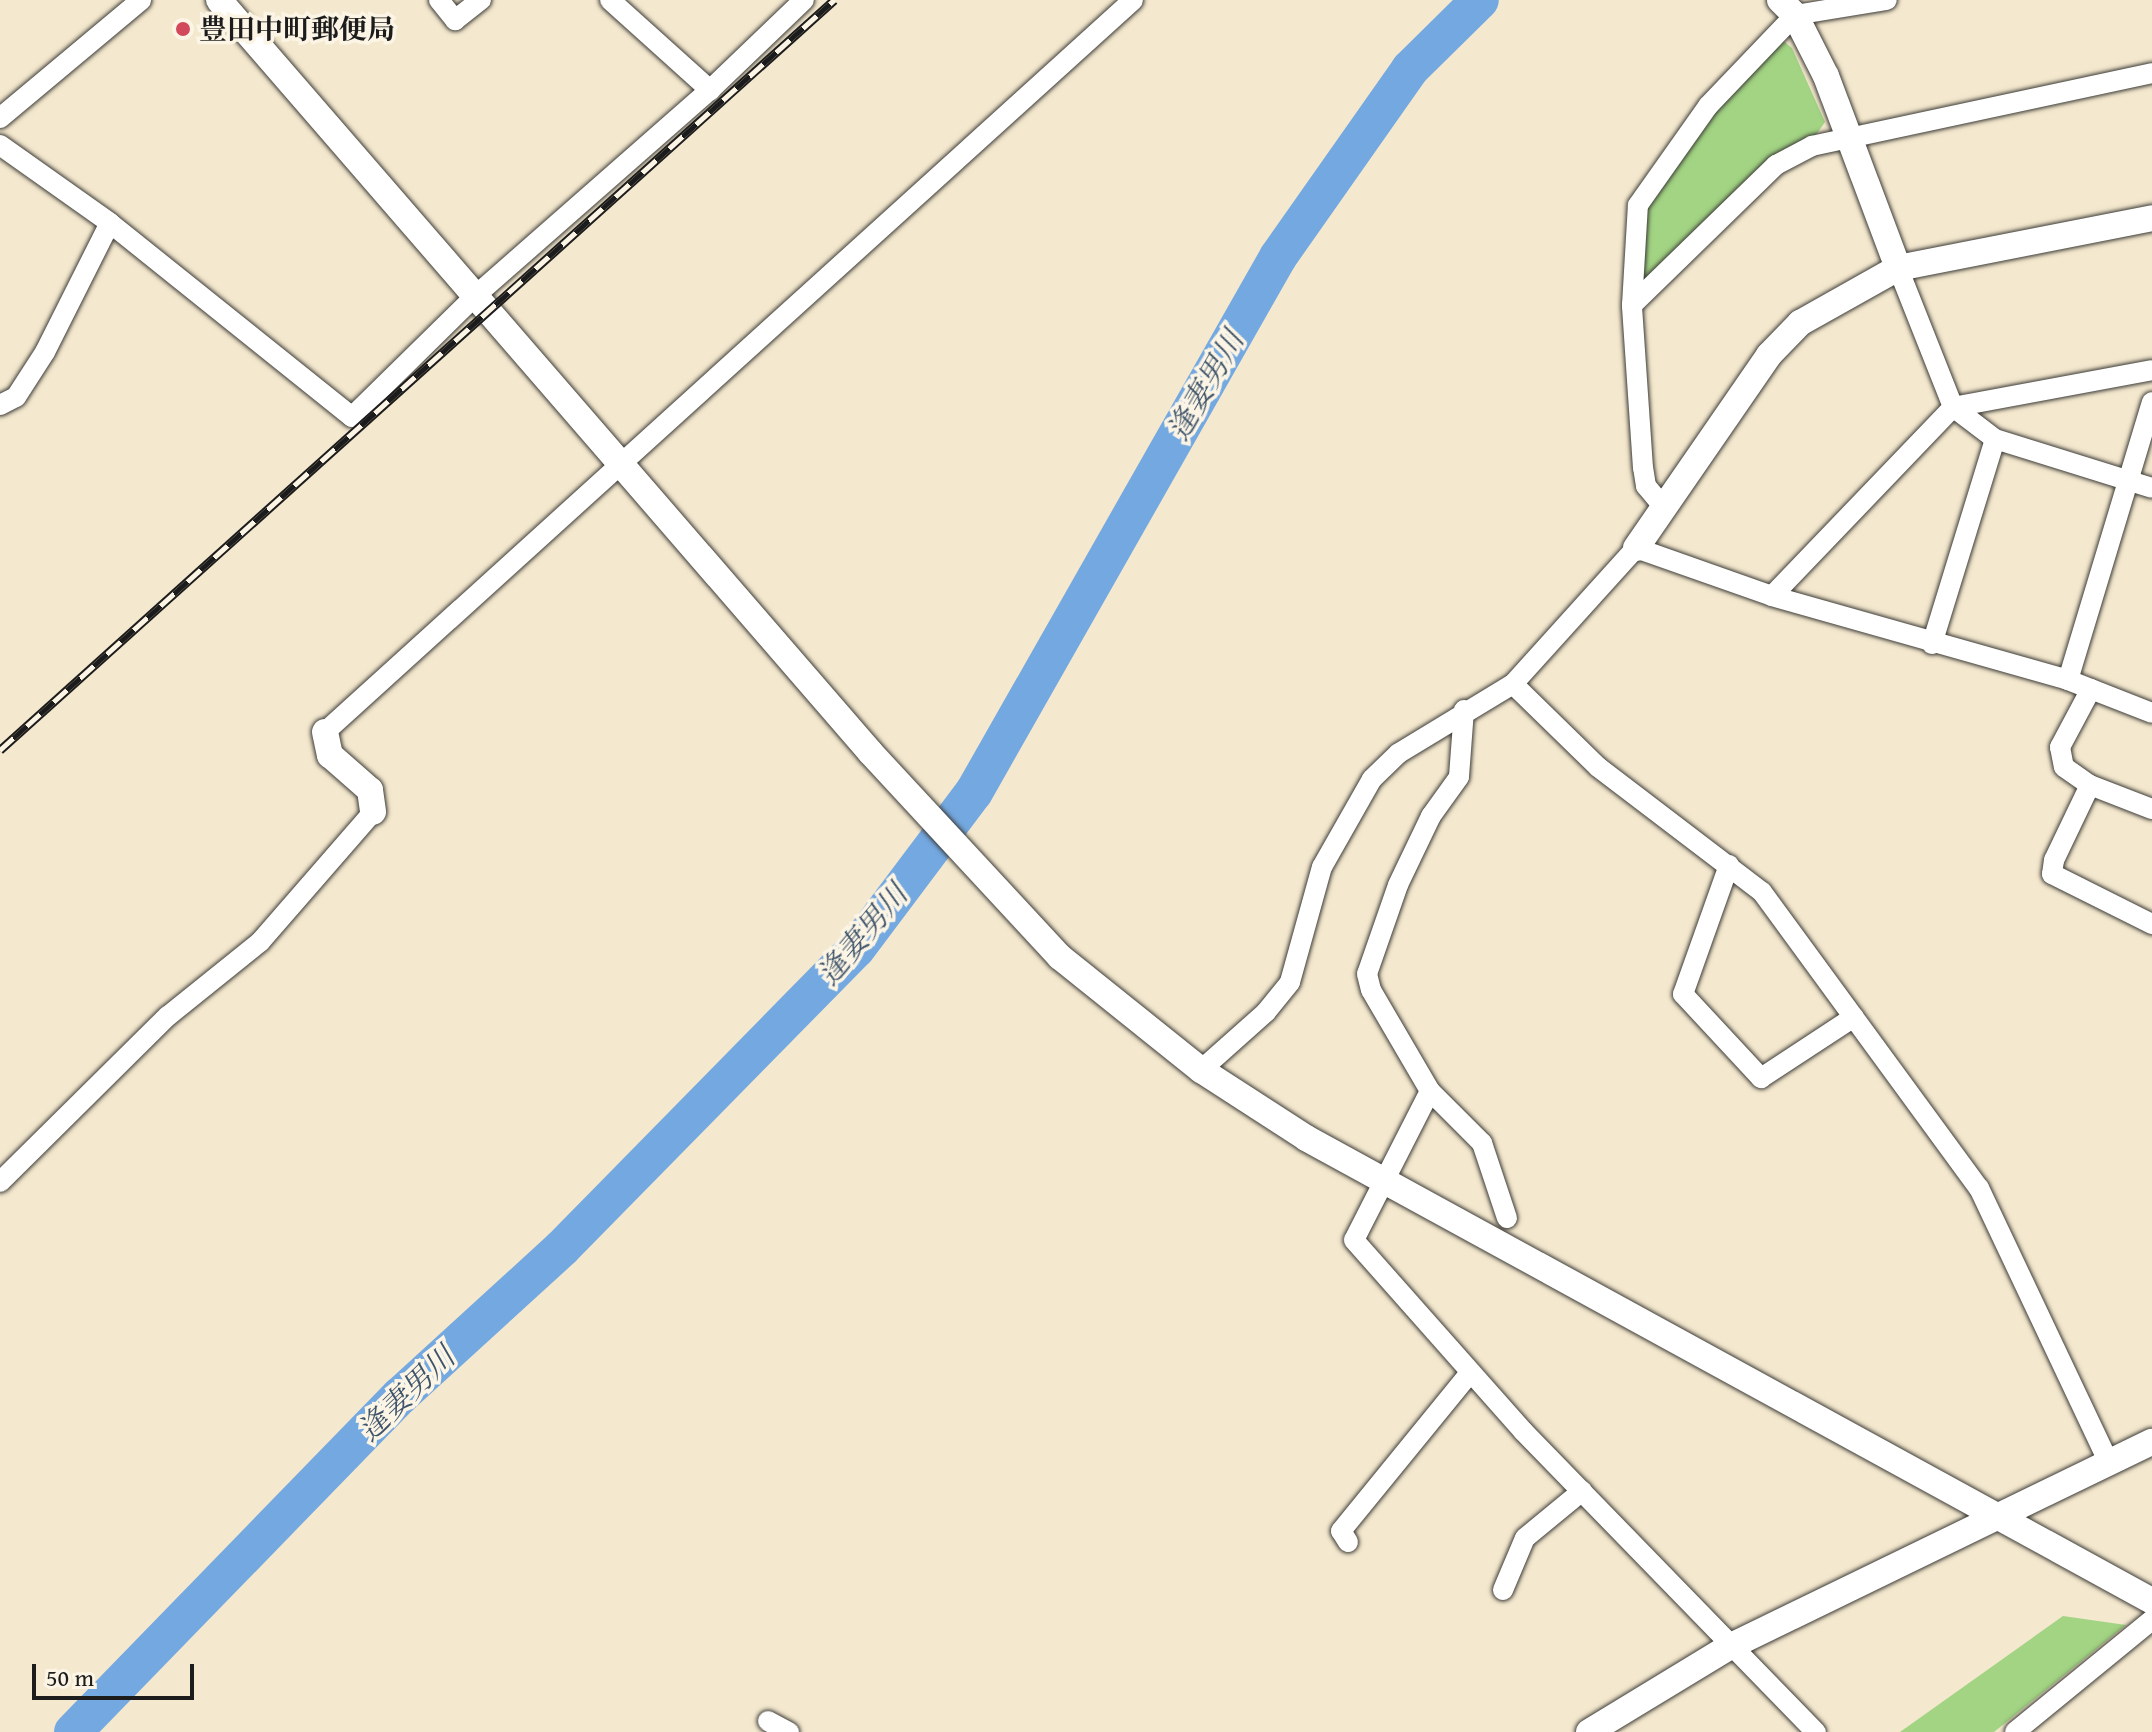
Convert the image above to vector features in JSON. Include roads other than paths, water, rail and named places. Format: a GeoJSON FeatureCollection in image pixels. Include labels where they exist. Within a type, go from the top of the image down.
{"type":"FeatureCollection","features":[{"type":"Feature","properties":{"kind":"street"},"geometry":{"type":"LineString","coordinates":[[0,118],[141,0]]}},
{"type":"Feature","properties":{"kind":"street"},"geometry":{"type":"LineString","coordinates":[[219,0],[968,863],[1060,957],[1201,1070],[1383,1181],[2000,1513],[2152,1601]]}},
{"type":"Feature","properties":{"kind":"street"},"geometry":{"type":"LineString","coordinates":[[439,0],[455,20],[481,0]]}},
{"type":"Feature","properties":{"kind":"street"},"geometry":{"type":"LineString","coordinates":[[610,0],[710,90]]}},
{"type":"Feature","properties":{"kind":"street"},"geometry":{"type":"LineString","coordinates":[[0,145],[110,223],[352,417],[474,297],[710,90],[804,0]]}},
{"type":"Feature","properties":{"kind":"street"},"geometry":{"type":"LineString","coordinates":[[0,1182],[168,1016],[260,942],[373,812],[370,790],[330,755],[325,732],[623,468],[1133,0]]}},
{"type":"Feature","properties":{"kind":"street"},"geometry":{"type":"LineString","coordinates":[[1662,505],[1646,486],[1632,305],[1638,205],[1708,106],[1788,7],[1887,0]]}},
{"type":"Feature","properties":{"kind":"street"},"geometry":{"type":"LineString","coordinates":[[1788,7],[1849,134],[1953,407],[1995,439],[2152,488]]}},
{"type":"Feature","properties":{"kind":"street"},"geometry":{"type":"LineString","coordinates":[[1632,305],[1776,165],[1849,134],[2152,73]]}},
{"type":"Feature","properties":{"kind":"street"},"geometry":{"type":"LineString","coordinates":[[1201,1070],[1266,1012],[1290,982],[1322,867],[1372,779],[1399,753],[1464,710],[1513,684],[1636,548],[1662,505],[1783,338],[1831,304],[1898,268],[2152,218]]}},
{"type":"Feature","properties":{"kind":"street"},"geometry":{"type":"LineString","coordinates":[[0,405],[16,397],[45,352],[110,223]]}},
{"type":"Feature","properties":{"kind":"street"},"geometry":{"type":"LineString","coordinates":[[1772,596],[1953,407],[2152,370]]}},
{"type":"Feature","properties":{"kind":"street"},"geometry":{"type":"LineString","coordinates":[[2068,680],[2152,402]]}},
{"type":"Feature","properties":{"kind":"street"},"geometry":{"type":"LineString","coordinates":[[1932,644],[1995,439]]}},
{"type":"Feature","properties":{"kind":"street"},"geometry":{"type":"LineString","coordinates":[[1636,548],[1772,596],[1932,644],[2068,680],[2152,713]]}},
{"type":"Feature","properties":{"kind":"street"},"geometry":{"type":"LineString","coordinates":[[1513,684],[1598,767],[1762,892],[1979,1188],[2109,1463]]}},
{"type":"Feature","properties":{"kind":"street"},"geometry":{"type":"LineString","coordinates":[[2091,689],[2060,747],[2064,767],[2090,785],[2152,809]]}},
{"type":"Feature","properties":{"kind":"street"},"geometry":{"type":"LineString","coordinates":[[1464,710],[1459,777],[1431,816],[1398,885],[1367,974],[1371,990],[1430,1091],[1482,1143],[1507,1218]]}},
{"type":"Feature","properties":{"kind":"street"},"geometry":{"type":"LineString","coordinates":[[2090,785],[2054,860],[2052,874],[2152,924]]}},
{"type":"Feature","properties":{"kind":"street"},"geometry":{"type":"LineString","coordinates":[[1729,865],[1683,994],[1761,1078],[1854,1017]]}},
{"type":"Feature","properties":{"kind":"street"},"geometry":{"type":"LineString","coordinates":[[1430,1091],[1354,1240],[1470,1373],[1729,1647],[1816,1732]]}},
{"type":"Feature","properties":{"kind":"street"},"geometry":{"type":"LineString","coordinates":[[1348,1542],[1341,1531],[1470,1373]]}},
{"type":"Feature","properties":{"kind":"street"},"geometry":{"type":"LineString","coordinates":[[1589,1732],[1729,1647],[2152,1442]]}},
{"type":"Feature","properties":{"kind":"street"},"geometry":{"type":"LineString","coordinates":[[1503,1590],[1525,1538],[1582,1491]]}},
{"type":"Feature","properties":{"kind":"street"},"geometry":{"type":"LineString","coordinates":[[2015,1732],[2152,1620]]}},
{"type":"Feature","properties":{"kind":"street"},"geometry":{"type":"LineString","coordinates":[[768,1721],[789,1732]]}},
{"type":"Feature","properties":{"kind":"waterway","name":"逢妻男川"},"geometry":{"type":"LineString","coordinates":[[73,1732],[400,1396],[562,1248],[856,949],[974,792],[1278,257],[1410,69],[1480,0]]}},
{"type":"Feature","properties":{"kind":"railway"},"geometry":{"type":"LineString","coordinates":[[0,750],[834,0]]}},
{"type":"Feature","properties":{"kind":"place","name":"豊田中町郵便局"},"geometry":{"type":"Point","coordinates":[183,29]}}]}
